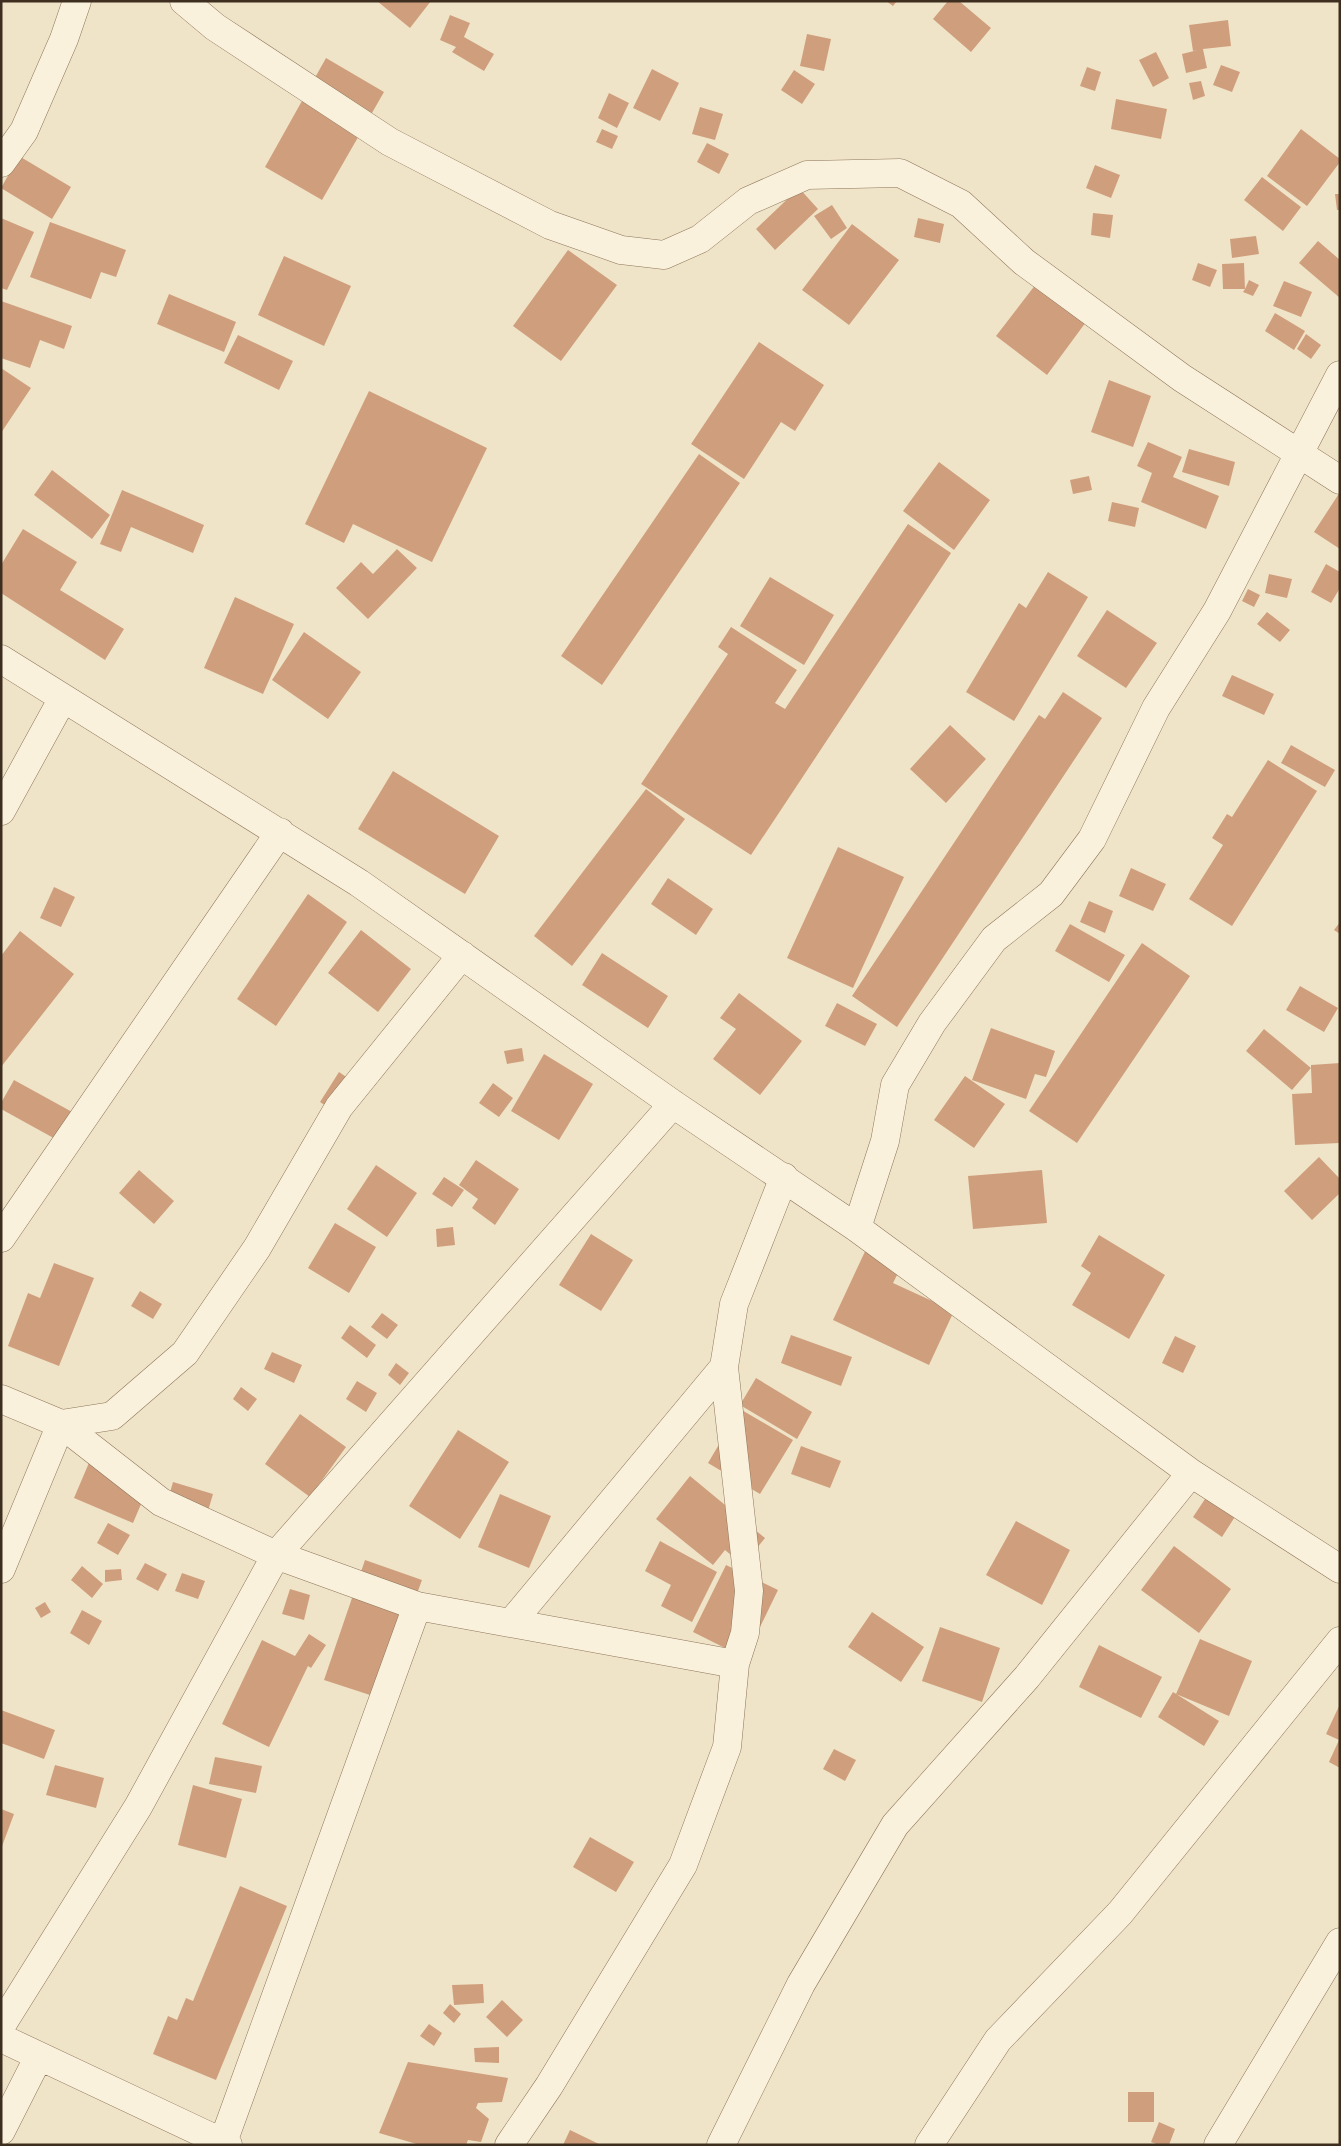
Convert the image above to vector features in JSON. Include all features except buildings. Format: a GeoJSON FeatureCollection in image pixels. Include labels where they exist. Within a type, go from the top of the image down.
{"type":"FeatureCollection","features":[{"type":"Feature","properties":{"kind":"street"},"geometry":{"type":"LineString","coordinates":[[1,164],[24,131],[64,39],[77,1]]}},
{"type":"Feature","properties":{"kind":"street"},"geometry":{"type":"LineString","coordinates":[[184,1],[214,27],[390,142],[550,225],[620,250],[664,255],[700,240],[748,200],[807,176],[900,173],[961,204],[1024,262],[1182,378],[1340,480]]}},
{"type":"Feature","properties":{"kind":"street"},"geometry":{"type":"LineString","coordinates":[[858,1228],[885,1141],[895,1085],[932,1024],[994,939],[1051,894],[1092,839],[1156,708],[1218,611],[1298,453],[1340,376]]}},
{"type":"Feature","properties":{"kind":"street"},"geometry":{"type":"LineString","coordinates":[[1,658],[359,883],[673,1104],[858,1228],[1191,1473],[1340,1569]]}},
{"type":"Feature","properties":{"kind":"street"},"geometry":{"type":"LineString","coordinates":[[1,811],[63,698]]}},
{"type":"Feature","properties":{"kind":"street"},"geometry":{"type":"LineString","coordinates":[[1,1238],[280,832]]}},
{"type":"Feature","properties":{"kind":"street"},"geometry":{"type":"LineString","coordinates":[[61,1424],[112,1416],[185,1353],[257,1248],[339,1107],[462,955]]}},
{"type":"Feature","properties":{"kind":"street"},"geometry":{"type":"LineString","coordinates":[[1,2026],[138,1807],[276,1555],[673,1104]]}},
{"type":"Feature","properties":{"kind":"street"},"geometry":{"type":"LineString","coordinates":[[509,2145],[554,2078],[683,1865],[727,1747],[735,1664],[745,1633],[749,1590],[724,1367],[734,1304],[784,1177]]}},
{"type":"Feature","properties":{"kind":"street"},"geometry":{"type":"LineString","coordinates":[[511,1623],[724,1367]]}},
{"type":"Feature","properties":{"kind":"street"},"geometry":{"type":"LineString","coordinates":[[1,1399],[61,1424],[161,1502],[276,1555],[418,1606],[735,1664]]}},
{"type":"Feature","properties":{"kind":"street"},"geometry":{"type":"LineString","coordinates":[[1,1569],[61,1424]]}},
{"type":"Feature","properties":{"kind":"street"},"geometry":{"type":"LineString","coordinates":[[721,2145],[802,1984],[895,1825],[1028,1676],[1191,1473]]}},
{"type":"Feature","properties":{"kind":"street"},"geometry":{"type":"LineString","coordinates":[[1,2038],[225,2144],[418,1606]]}},
{"type":"Feature","properties":{"kind":"street"},"geometry":{"type":"LineString","coordinates":[[930,2145],[998,2040],[1120,1913],[1340,1641]]}},
{"type":"Feature","properties":{"kind":"street"},"geometry":{"type":"LineString","coordinates":[[1218,2145],[1340,1942]]}},
{"type":"Feature","properties":{"kind":"street"},"geometry":{"type":"LineString","coordinates":[[1,2131],[39,2056]]}}]}
